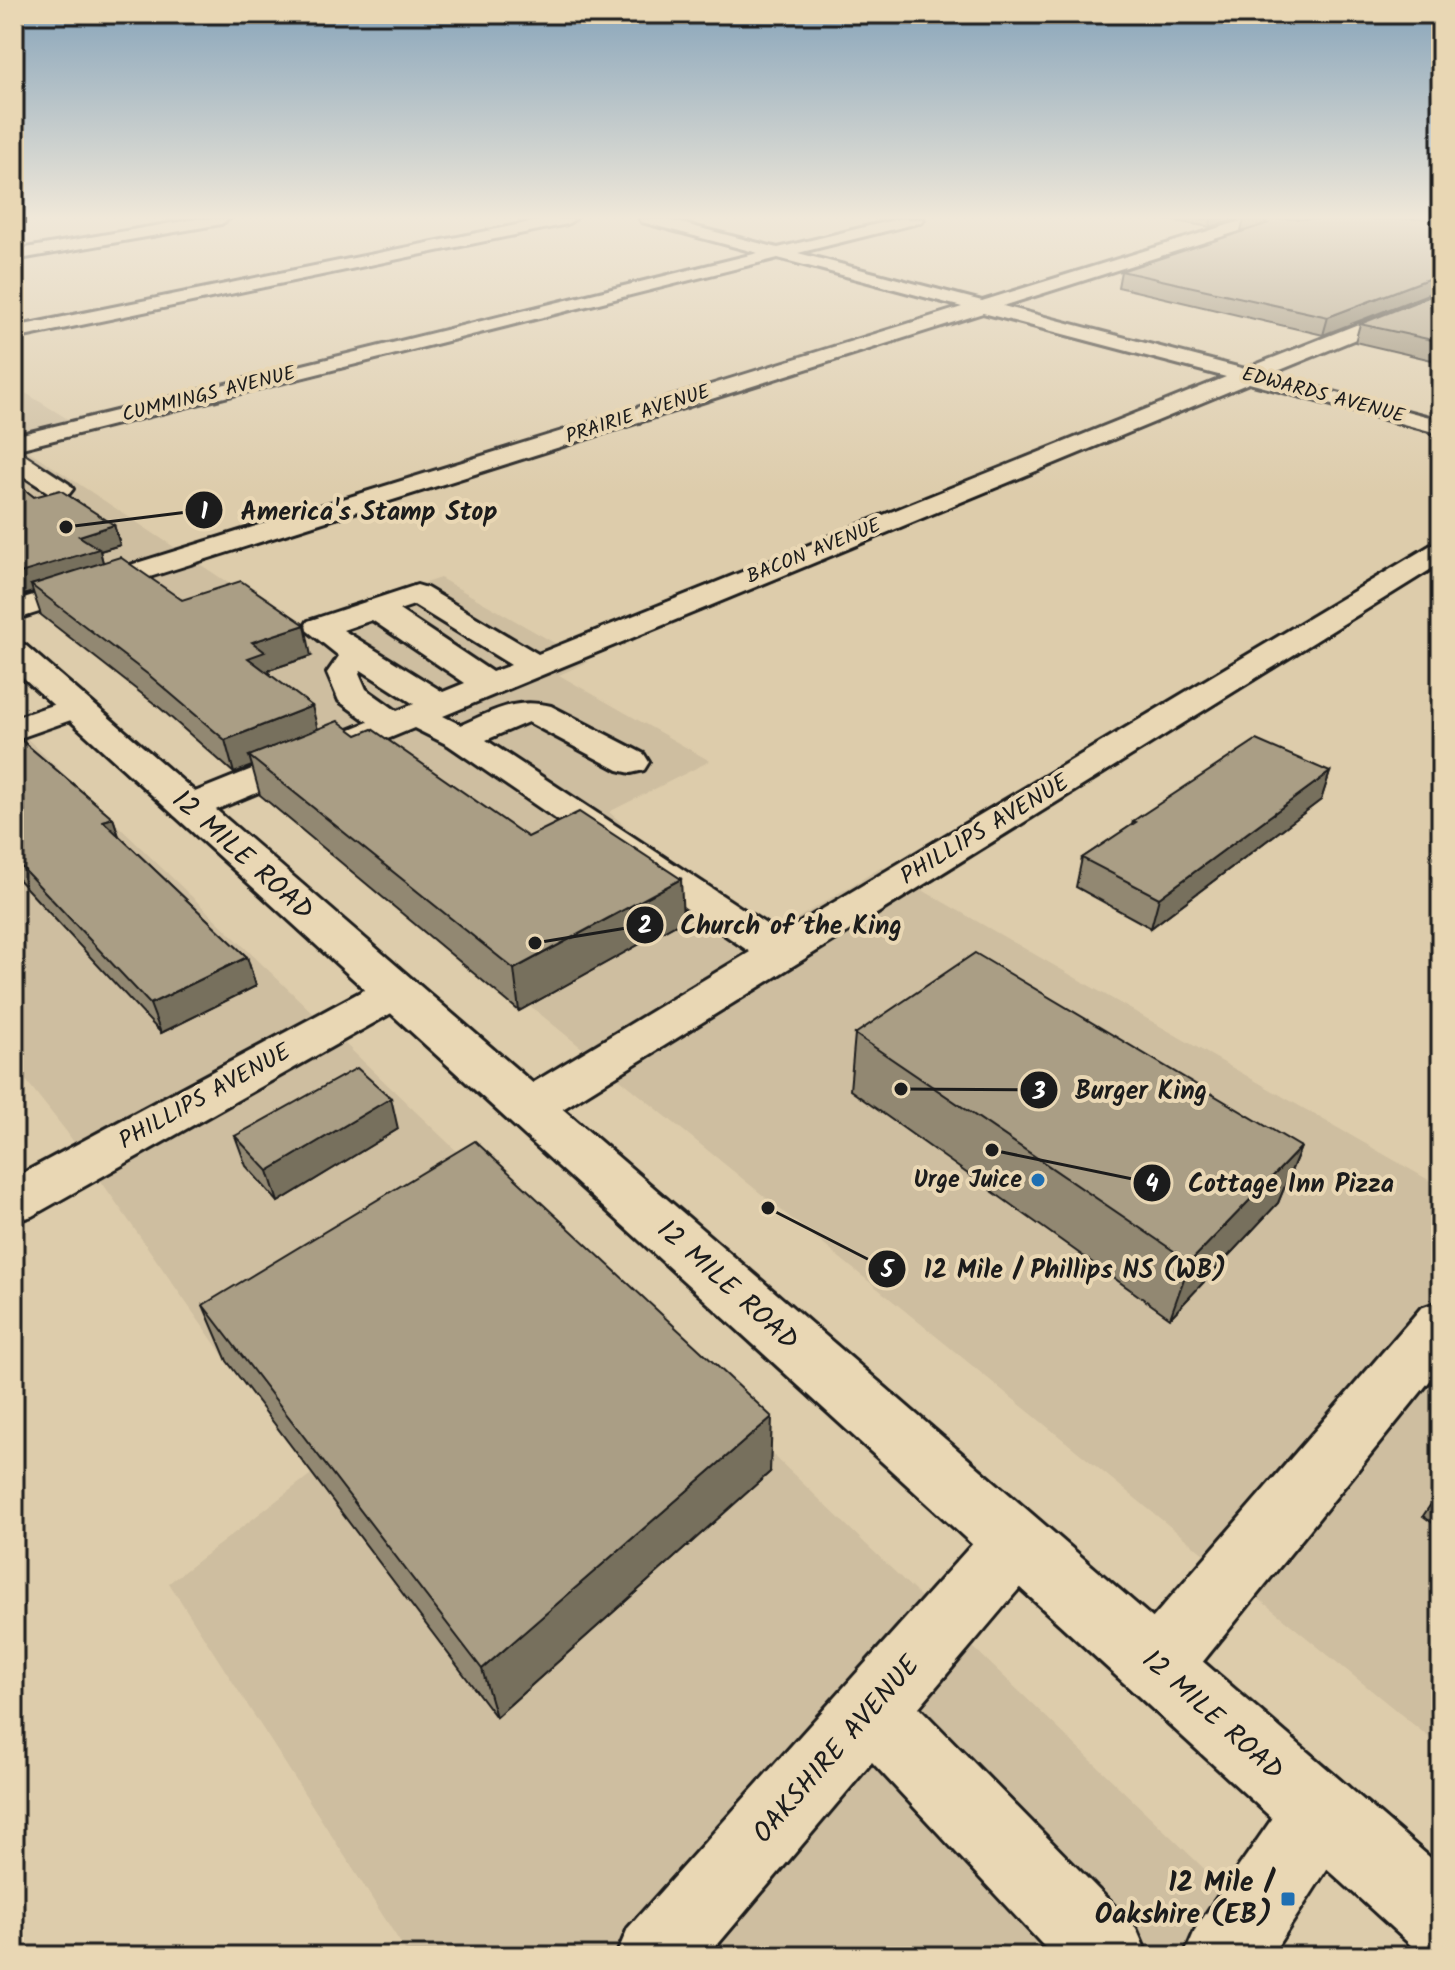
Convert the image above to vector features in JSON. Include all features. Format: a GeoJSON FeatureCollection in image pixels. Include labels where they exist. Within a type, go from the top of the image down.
{"type":"FeatureCollection","features":[{"type":"Feature","properties":{"kind":"street"},"geometry":{"type":"LineString","coordinates":[[14,333],[121,311]]}},
{"type":"Feature","properties":{"kind":"street","name":"CUMMINGS AVENUE"},"geometry":{"type":"LineString","coordinates":[[14,443],[546,311]]}},
{"type":"Feature","properties":{"kind":"street","name":"PRAIRIE AVENUE"},"geometry":{"type":"LineString","coordinates":[[14,611],[967,311]]}},
{"type":"Feature","properties":{"kind":"street","name":"EDWARDS AVENUE"},"geometry":{"type":"LineString","coordinates":[[1002,311],[1441,427]]}},
{"type":"Feature","properties":{"kind":"street","name":"BACON AVENUE"},"geometry":{"type":"LineString","coordinates":[[188,808],[1407,311]]}},
{"type":"Feature","properties":{"kind":"street"},"geometry":{"type":"LineString","coordinates":[[14,459],[60,489]]}},
{"type":"Feature","properties":{"kind":"street","name":"PHILLIPS AVENUE"},"geometry":{"type":"LineString","coordinates":[[528,1108],[1441,551]]}},
{"type":"Feature","properties":{"kind":"street"},"geometry":{"type":"LineString","coordinates":[[416,715],[357,654],[319,628],[417,594],[536,666]]}},
{"type":"Feature","properties":{"kind":"street"},"geometry":{"type":"LineString","coordinates":[[375,608],[489,685]]}},
{"type":"Feature","properties":{"kind":"street","name":"12 MILE ROAD"},"geometry":{"type":"LineString","coordinates":[[14,652],[1441,1919]]}},
{"type":"Feature","properties":{"kind":"street"},"geometry":{"type":"LineString","coordinates":[[357,654],[343,673],[351,694],[416,715],[460,738],[782,954]]}},
{"type":"Feature","properties":{"kind":"street"},"geometry":{"type":"LineString","coordinates":[[14,730],[76,707]]}},
{"type":"Feature","properties":{"kind":"street"},"geometry":{"type":"LineString","coordinates":[[460,738],[524,711],[539,713],[631,762]]}},
{"type":"Feature","properties":{"kind":"street","name":"PHILLIPS AVENUE"},"geometry":{"type":"LineString","coordinates":[[14,1202],[395,992]]}},
{"type":"Feature","properties":{"kind":"street"},"geometry":{"type":"LineString","coordinates":[[1156,1666],[1441,1325]]}},
{"type":"Feature","properties":{"kind":"street","name":"OAKSHIRE AVENUE"},"geometry":{"type":"LineString","coordinates":[[656,1956],[1016,1543]]}},
{"type":"Feature","properties":{"kind":"street"},"geometry":{"type":"LineString","coordinates":[[872,1710],[1108,1956]]}},
{"type":"Feature","properties":{"kind":"street"},"geometry":{"type":"LineString","coordinates":[[1224,1956],[1321,1812]]}},
{"type":"Feature","properties":{"kind":"shaded area"},"geometry":{"type":"Polygon","coordinates":[[[14,386],[89,432],[26,449],[295,627],[440,578],[588,662],[559,675],[710,761],[609,812],[657,854],[778,930],[882,867],[1441,1187],[1441,1747],[14,586],[14,386]]]}},
{"type":"Feature","properties":{"kind":"shaded area"},"geometry":{"type":"Polygon","coordinates":[[[14,726],[1295,1956],[409,1956],[169,1583],[319,1468],[227,1361],[66,1131],[14,1065],[14,726]]]}},
{"type":"Feature","properties":{"kind":"building"},"geometry":{"type":"Polygon","coordinates":[[[1301,311],[1344,311],[1328,317],[1301,311]]]}},
{"type":"Feature","properties":{"kind":"building"},"geometry":{"type":"Polygon","coordinates":[[[1393,311],[1441,311],[1441,342],[1360,324],[1393,311]]]}},
{"type":"Feature","properties":{"kind":"building"},"geometry":{"type":"Polygon","coordinates":[[[14,481],[34,497],[60,490],[114,525],[79,536],[99,549],[14,575],[14,481]]]}},
{"type":"Feature","properties":{"kind":"building"},"geometry":{"type":"Polygon","coordinates":[[[120,557],[182,600],[241,581],[305,625],[252,642],[265,652],[248,658],[312,706],[225,740],[150,676],[31,585],[120,557]]]}},
{"type":"Feature","properties":{"kind":"building"},"geometry":{"type":"Polygon","coordinates":[[[338,721],[357,735],[372,729],[528,837],[579,812],[681,879],[514,969],[249,756],[338,721]]]}},
{"type":"Feature","properties":{"kind":"building"},"geometry":{"type":"Polygon","coordinates":[[[14,734],[113,818],[103,821],[247,957],[150,1004],[14,859],[14,734]]]}},
{"type":"Feature","properties":{"kind":"building"},"geometry":{"type":"Polygon","coordinates":[[[1256,740],[1330,772],[1159,898],[1082,858],[1136,822],[1133,821],[1256,740]]]}},
{"type":"Feature","properties":{"kind":"building"},"geometry":{"type":"Polygon","coordinates":[[[975,953],[1301,1147],[1190,1262],[855,1034],[975,953]]]}},
{"type":"Feature","properties":{"kind":"building"},"geometry":{"type":"Polygon","coordinates":[[[357,1068],[391,1098],[268,1171],[235,1136],[357,1068]]]}},
{"type":"Feature","properties":{"kind":"building"},"geometry":{"type":"Polygon","coordinates":[[[475,1141],[772,1417],[482,1669],[203,1305],[475,1141]]]}},
{"type":"Feature","properties":{"kind":"place","name":"America's Stamp Stop"},"geometry":{"type":"Point","coordinates":[66,527]}},
{"type":"Feature","properties":{"kind":"place","name":"Church of the King"},"geometry":{"type":"Point","coordinates":[535,943]}},
{"type":"Feature","properties":{"kind":"place","name":"Burger King"},"geometry":{"type":"Point","coordinates":[901,1089]}},
{"type":"Feature","properties":{"kind":"place","name":"Cottage Inn Pizza"},"geometry":{"type":"Point","coordinates":[992,1150]}},
{"type":"Feature","properties":{"kind":"place","name":"Urge Juice"},"geometry":{"type":"Point","coordinates":[1038,1180]}},
{"type":"Feature","properties":{"kind":"place","name":"12 Mile / Phillips NS (WB)"},"geometry":{"type":"Point","coordinates":[768,1208]}},
{"type":"Feature","properties":{"kind":"place","name":"12 Mile / Oakshire (EB)"},"geometry":{"type":"Point","coordinates":[1288,1899]}}]}
